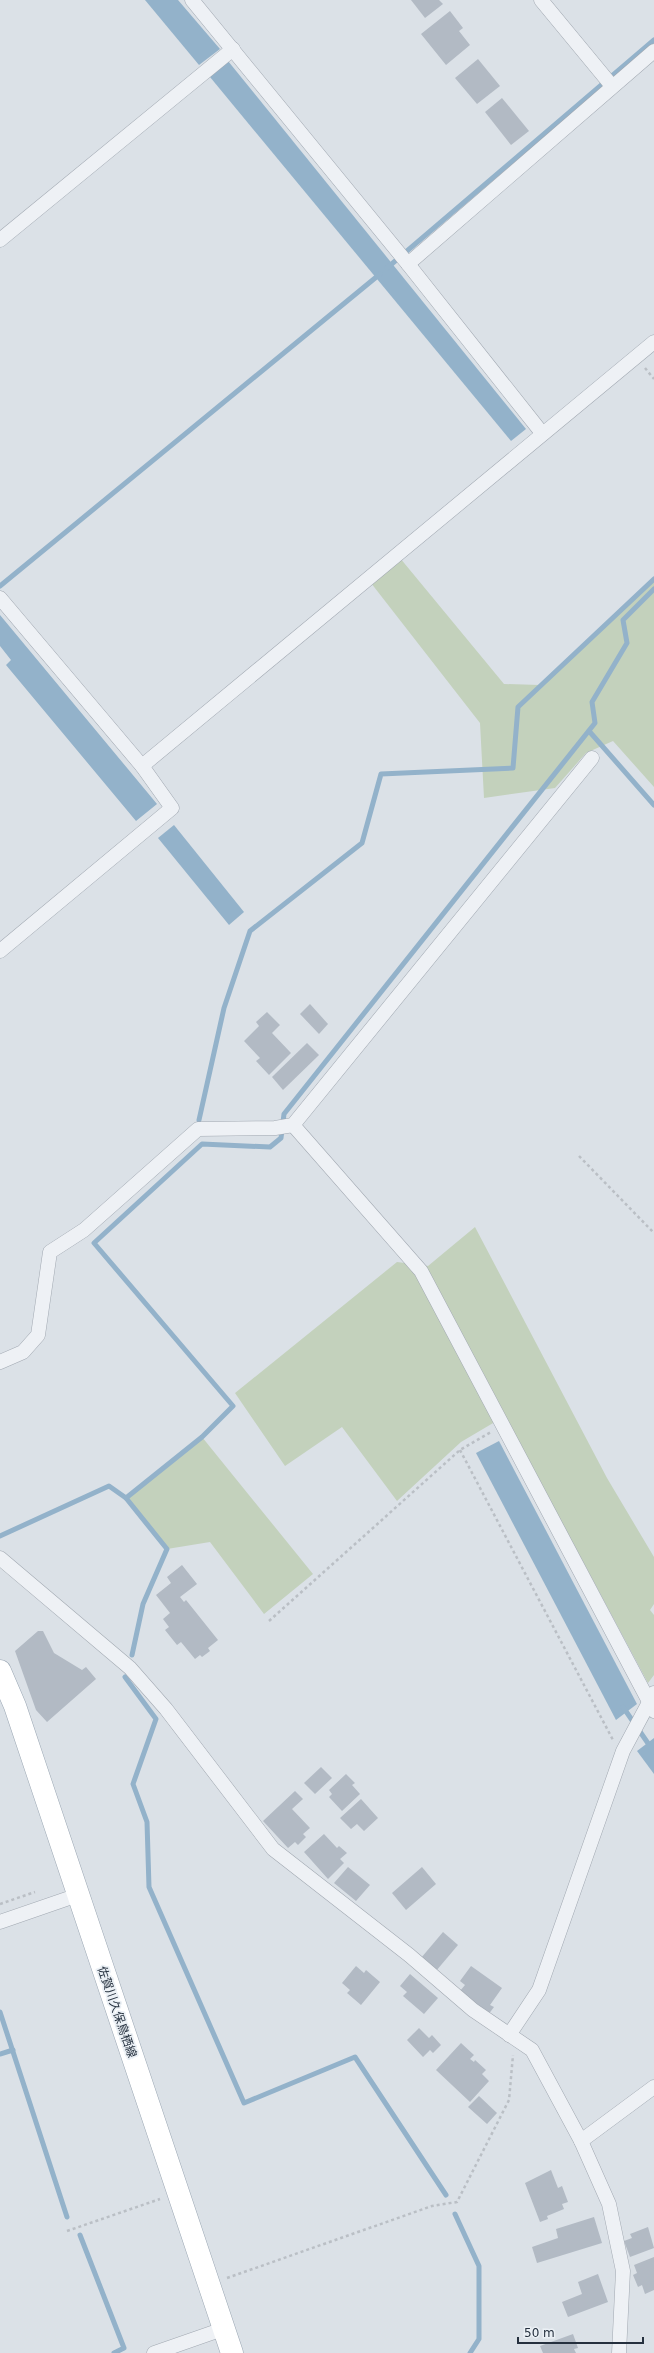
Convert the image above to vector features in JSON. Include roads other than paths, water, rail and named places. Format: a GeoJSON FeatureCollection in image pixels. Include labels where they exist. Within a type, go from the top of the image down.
{"type":"FeatureCollection","features":[{"type":"Feature","properties":{"kind":"main road","name":"佐賀川久保鳥栖線"},"geometry":{"type":"LineString","coordinates":[[0,1671],[15,1706],[232,2353]]}},
{"type":"Feature","properties":{"kind":"street"},"geometry":{"type":"LineString","coordinates":[[192,0],[397,250],[542,432]]}},
{"type":"Feature","properties":{"kind":"street"},"geometry":{"type":"LineString","coordinates":[[541,0],[612,86]]}},
{"type":"Feature","properties":{"kind":"street"},"geometry":{"type":"LineString","coordinates":[[0,240],[233,49]]}},
{"type":"Feature","properties":{"kind":"street"},"geometry":{"type":"LineString","coordinates":[[408,264],[654,51]]}},
{"type":"Feature","properties":{"kind":"street"},"geometry":{"type":"LineString","coordinates":[[142,766],[542,432],[654,342]]}},
{"type":"Feature","properties":{"kind":"street"},"geometry":{"type":"LineString","coordinates":[[0,598],[142,766],[172,808],[0,951]]}},
{"type":"Feature","properties":{"kind":"street"},"geometry":{"type":"LineString","coordinates":[[0,1362],[23,1352],[38,1335],[50,1252],[84,1230],[198,1129],[275,1128],[294,1125],[592,758]]}},
{"type":"Feature","properties":{"kind":"street"},"geometry":{"type":"LineString","coordinates":[[294,1125],[421,1271],[502,1425],[652,1702],[640,1718],[623,1750],[540,1990],[509,2035]]}},
{"type":"Feature","properties":{"kind":"street"},"geometry":{"type":"LineString","coordinates":[[0,1558],[130,1668],[166,1709],[273,1849],[409,1955],[473,2010],[532,2050],[581,2141],[609,2204],[623,2271],[619,2353]]}},
{"type":"Feature","properties":{"kind":"street"},"geometry":{"type":"LineString","coordinates":[[0,1922],[78,1895]]}},
{"type":"Feature","properties":{"kind":"street"},"geometry":{"type":"LineString","coordinates":[[581,2141],[654,2087]]}},
{"type":"Feature","properties":{"kind":"street"},"geometry":{"type":"LineString","coordinates":[[154,2353],[223,2329]]}},
{"type":"Feature","properties":{"kind":"water"},"geometry":{"type":"Polygon","coordinates":[[[145,0],[178,0],[220,49],[199,65],[145,0]]]}},
{"type":"Feature","properties":{"kind":"water"},"geometry":{"type":"Polygon","coordinates":[[[228,61],[526,429],[511,441],[210,77],[228,61]]]}},
{"type":"Feature","properties":{"kind":"water"},"geometry":{"type":"Polygon","coordinates":[[[0,615],[157,804],[136,821],[6,665],[11,660],[0,646],[0,615]]]}},
{"type":"Feature","properties":{"kind":"water"},"geometry":{"type":"Polygon","coordinates":[[[174,825],[244,912],[229,925],[158,838],[174,825]]]}},
{"type":"Feature","properties":{"kind":"water"},"geometry":{"type":"Polygon","coordinates":[[[499,1441],[637,1704],[616,1720],[476,1453],[499,1441]]]}},
{"type":"Feature","properties":{"kind":"water"},"geometry":{"type":"Polygon","coordinates":[[[654,1738],[654,1774],[637,1751],[654,1738]]]}},
{"type":"Feature","properties":{"kind":"waterway"},"geometry":{"type":"LineString","coordinates":[[387,268],[654,40]]}},
{"type":"Feature","properties":{"kind":"waterway"},"geometry":{"type":"LineString","coordinates":[[0,586],[380,274]]}},
{"type":"Feature","properties":{"kind":"waterway"},"geometry":{"type":"LineString","coordinates":[[199,1120],[224,1008],[250,931],[362,843],[381,774],[513,768],[518,707],[654,579]]}},
{"type":"Feature","properties":{"kind":"waterway"},"geometry":{"type":"LineString","coordinates":[[0,1536],[109,1486],[126,1498],[202,1437],[233,1406],[94,1243],[202,1144],[270,1147],[281,1138],[284,1114],[595,723],[592,702],[627,643],[623,620],[654,589]]}},
{"type":"Feature","properties":{"kind":"waterway"},"geometry":{"type":"LineString","coordinates":[[589,731],[654,805]]}},
{"type":"Feature","properties":{"kind":"waterway"},"geometry":{"type":"LineString","coordinates":[[126,1498],[167,1549],[143,1604],[132,1655]]}},
{"type":"Feature","properties":{"kind":"waterway"},"geometry":{"type":"LineString","coordinates":[[125,1677],[156,1719],[133,1784],[147,1822],[149,1887],[244,2103],[355,2057],[446,2195]]}},
{"type":"Feature","properties":{"kind":"waterway"},"geometry":{"type":"LineString","coordinates":[[623,1707],[654,1752]]}},
{"type":"Feature","properties":{"kind":"waterway"},"geometry":{"type":"LineString","coordinates":[[0,2012],[67,2217]]}},
{"type":"Feature","properties":{"kind":"waterway"},"geometry":{"type":"LineString","coordinates":[[0,2054],[13,2050]]}},
{"type":"Feature","properties":{"kind":"waterway"},"geometry":{"type":"LineString","coordinates":[[455,2214],[479,2266],[479,2339],[470,2353]]}},
{"type":"Feature","properties":{"kind":"waterway"},"geometry":{"type":"LineString","coordinates":[[80,2235],[124,2348],[114,2353]]}}]}
